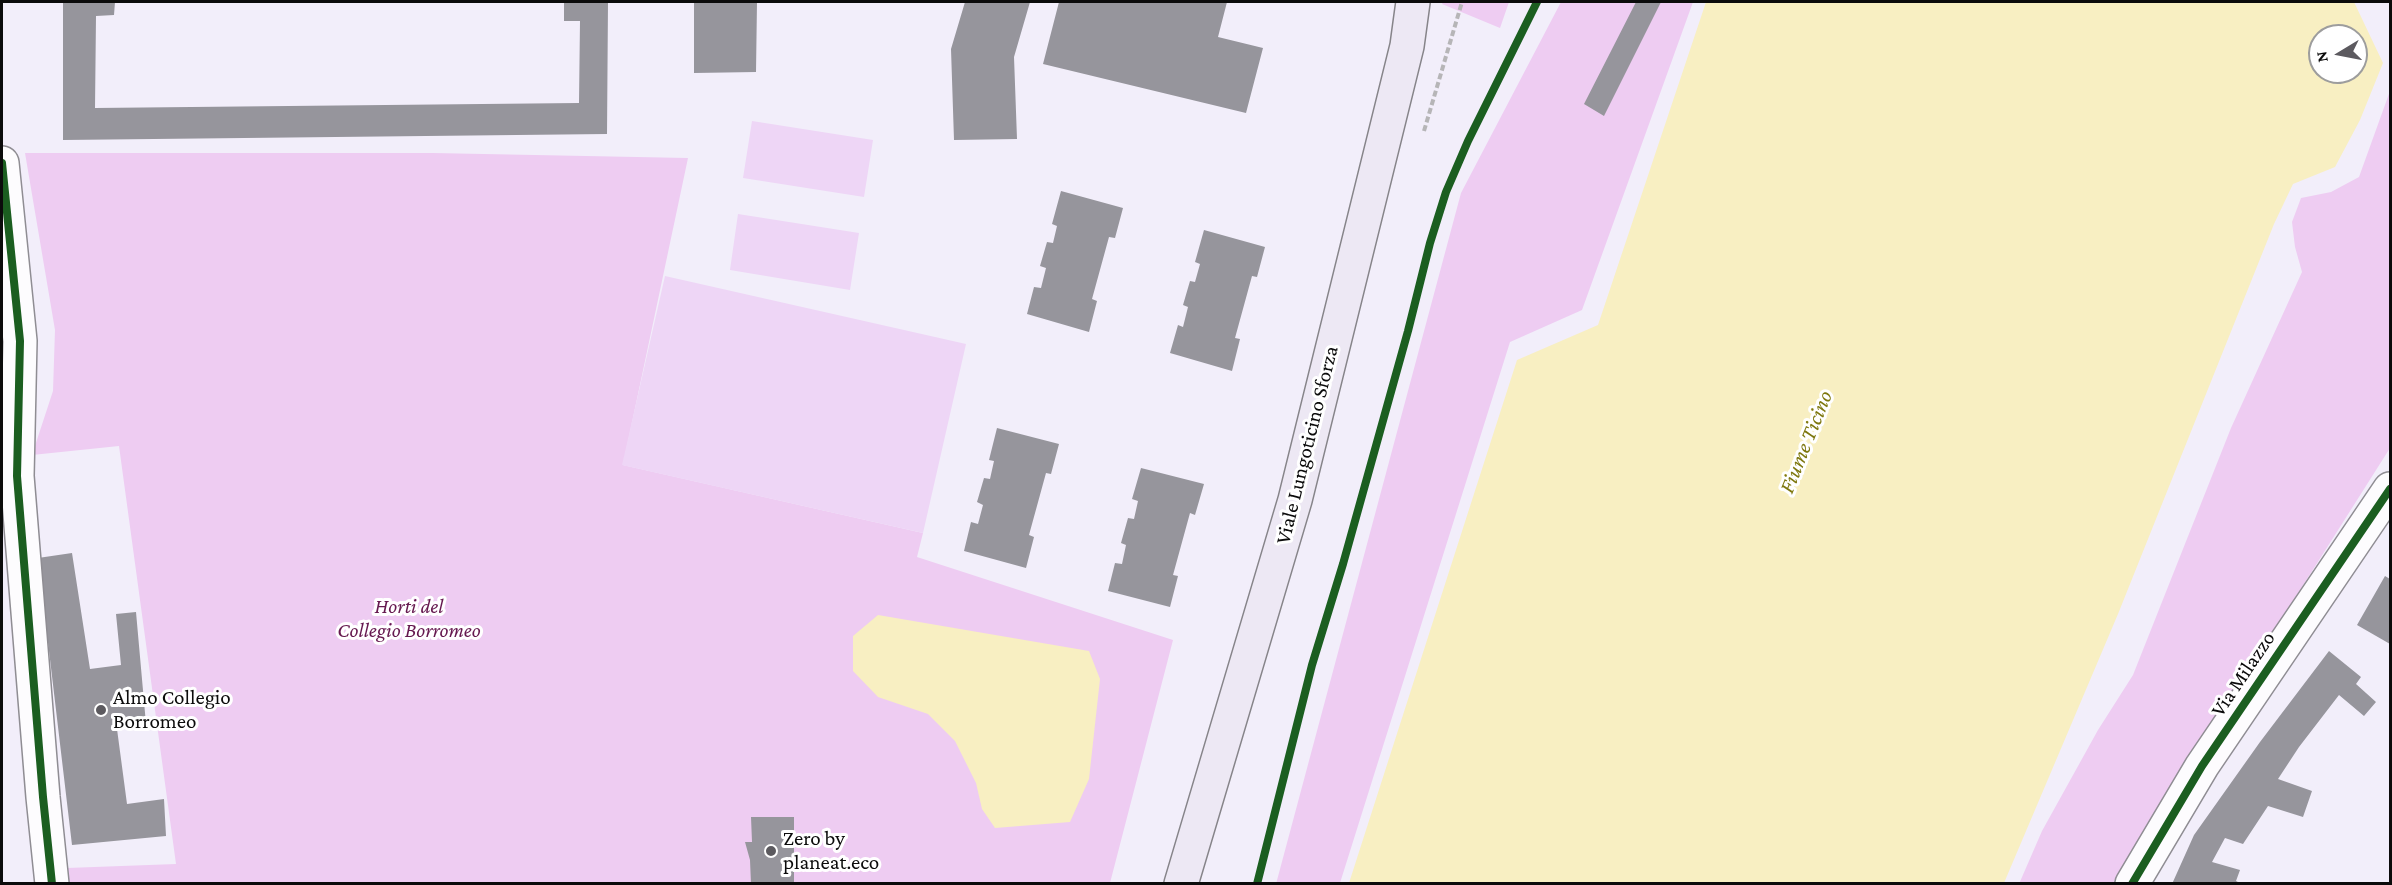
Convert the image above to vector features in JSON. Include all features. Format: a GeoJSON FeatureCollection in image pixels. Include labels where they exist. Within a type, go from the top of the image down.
{"type":"FeatureCollection","features":[{"type":"Feature","properties":{"kind":"main road","name":"Viale Lungoticino Sforza"},"geometry":{"type":"LineString","coordinates":[[1181,884],[1295,500],[1407,46],[1413,2]]}},
{"type":"Feature","properties":{"kind":"street"},"geometry":{"type":"LineString","coordinates":[[2,164],[20,341],[9,477],[52,884]]}},
{"type":"Feature","properties":{"kind":"street","name":"Via Milazzo"},"geometry":{"type":"LineString","coordinates":[[2132,884],[2202,766],[2391,489]]}},
{"type":"Feature","properties":{"kind":"path"},"geometry":{"type":"LineString","coordinates":[[1422,138],[1462,2]]}},
{"type":"Feature","properties":{"kind":"path"},"geometry":{"type":"LineString","coordinates":[[1257,884],[1312,666],[1343,564],[1430,243],[1446,192],[1468,141],[1537,2]]}},
{"type":"Feature","properties":{"kind":"green space"},"geometry":{"type":"Polygon","coordinates":[[[1443,2],[1509,2],[1500,28],[1442,4],[1443,2]]]}},
{"type":"Feature","properties":{"kind":"green space"},"geometry":{"type":"Polygon","coordinates":[[[1561,2],[1693,2],[1582,310],[1510,342],[1340,883],[1276,884],[1461,193],[1561,2]]]}},
{"type":"Feature","properties":{"kind":"green space"},"geometry":{"type":"Polygon","coordinates":[[[2390,91],[2390,448],[2113,883],[2019,884],[2042,831],[2098,730],[2133,675],[2231,428],[2302,272],[2295,247],[2292,222],[2301,198],[2331,192],[2359,177],[2390,91]]]}},
{"type":"Feature","properties":{"kind":"green space","name":"Horti del Collegio Borromeo"},"geometry":{"type":"Polygon","coordinates":[[[25,153],[433,153],[688,158],[623,465],[923,533],[917,557],[1173,640],[1110,883],[68,883],[67,868],[176,864],[119,446],[32,455],[53,391],[55,330],[25,153]]]}},
{"type":"Feature","properties":{"kind":"shaded area"},"geometry":{"type":"Polygon","coordinates":[[[752,121],[873,140],[864,197],[743,178],[752,121]]]}},
{"type":"Feature","properties":{"kind":"shaded area"},"geometry":{"type":"Polygon","coordinates":[[[738,214],[859,233],[850,290],[730,270],[738,214]]]}},
{"type":"Feature","properties":{"kind":"shaded area"},"geometry":{"type":"Polygon","coordinates":[[[665,276],[966,344],[923,533],[622,465],[665,276]]]}},
{"type":"Feature","properties":{"kind":"water","name":"Fiume Ticino"},"geometry":{"type":"Polygon","coordinates":[[[1706,2],[2354,2],[2364,24],[2308,24],[2308,84],[2368,84],[2368,31],[2383,63],[2360,120],[2335,167],[2293,184],[2274,224],[2118,614],[2004,883],[1349,883],[1517,360],[1598,325],[1706,2]]]}},
{"type":"Feature","properties":{"kind":"water"},"geometry":{"type":"Polygon","coordinates":[[[878,615],[1089,651],[1100,679],[1089,779],[1070,822],[995,828],[982,809],[976,783],[955,741],[928,714],[878,697],[853,671],[853,636],[878,615]]]}},
{"type":"Feature","properties":{"kind":"building"},"geometry":{"type":"Polygon","coordinates":[[[63,2],[115,2],[114,15],[96,16],[95,108],[579,103],[580,21],[564,21],[564,2],[608,2],[607,134],[63,140],[63,2]]]}},
{"type":"Feature","properties":{"kind":"building"},"geometry":{"type":"Polygon","coordinates":[[[694,2],[757,2],[756,72],[694,73],[694,2]]]}},
{"type":"Feature","properties":{"kind":"building"},"geometry":{"type":"Polygon","coordinates":[[[965,2],[1030,2],[1014,57],[1017,139],[954,140],[951,49],[965,2]]]}},
{"type":"Feature","properties":{"kind":"building"},"geometry":{"type":"Polygon","coordinates":[[[1059,2],[1227,2],[1218,37],[1263,48],[1246,113],[1043,64],[1059,2]]]}},
{"type":"Feature","properties":{"kind":"building"},"geometry":{"type":"Polygon","coordinates":[[[1636,2],[1661,2],[1604,116],[1584,104],[1636,2]]]}},
{"type":"Feature","properties":{"kind":"building"},"geometry":{"type":"Polygon","coordinates":[[[1061,191],[1123,208],[1115,238],[1109,237],[1092,299],[1097,301],[1089,332],[1027,314],[1034,287],[1041,288],[1046,268],[1040,266],[1047,242],[1053,243],[1057,226],[1052,224],[1061,191]]]}},
{"type":"Feature","properties":{"kind":"building"},"geometry":{"type":"Polygon","coordinates":[[[1204,230],[1265,247],[1257,277],[1252,276],[1235,338],[1240,339],[1232,371],[1170,353],[1178,325],[1183,327],[1188,307],[1183,305],[1190,281],[1195,282],[1200,264],[1195,262],[1204,230]]]}},
{"type":"Feature","properties":{"kind":"building"},"geometry":{"type":"Polygon","coordinates":[[[997,428],[1059,444],[1051,474],[1046,473],[1029,535],[1034,537],[1026,568],[964,551],[971,522],[978,524],[983,505],[977,502],[984,478],[990,479],[994,461],[989,460],[997,428]]]}},
{"type":"Feature","properties":{"kind":"building"},"geometry":{"type":"Polygon","coordinates":[[[1141,468],[1204,484],[1195,515],[1190,513],[1173,575],[1178,576],[1170,607],[1108,591],[1115,563],[1122,564],[1126,545],[1121,543],[1128,518],[1134,519],[1138,501],[1132,499],[1141,468]]]}},
{"type":"Feature","properties":{"kind":"building"},"geometry":{"type":"Polygon","coordinates":[[[72,553],[90,669],[121,665],[116,614],[136,612],[146,724],[117,729],[127,804],[164,799],[166,836],[72,845],[38,558],[72,553]]]}},
{"type":"Feature","properties":{"kind":"building"},"geometry":{"type":"Polygon","coordinates":[[[2385,576],[2390,579],[2390,644],[2357,625],[2385,576]]]}},
{"type":"Feature","properties":{"kind":"building"},"geometry":{"type":"Polygon","coordinates":[[[2329,651],[2361,677],[2356,684],[2376,702],[2364,716],[2339,695],[2299,747],[2278,779],[2312,791],[2303,817],[2268,806],[2243,844],[2225,838],[2212,862],[2240,870],[2236,881],[2242,884],[2172,884],[2194,835],[2260,742],[2329,651]]]}},
{"type":"Feature","properties":{"kind":"building","name":"Zero by planeat.eco"},"geometry":{"type":"Polygon","coordinates":[[[751,817],[794,817],[794,884],[751,884],[750,860],[745,842],[752,842],[751,817]]]}},
{"type":"Feature","properties":{"kind":"cycle path"},"geometry":{"type":"LineString","coordinates":[[1257,884],[1312,665],[1343,564],[1430,243],[1446,192],[1468,141],[1537,2]]}},
{"type":"Feature","properties":{"kind":"cycle path"},"geometry":{"type":"LineString","coordinates":[[2,163],[20,341],[17,476],[52,884]]}},
{"type":"Feature","properties":{"kind":"cycle path"},"geometry":{"type":"LineString","coordinates":[[2132,884],[2202,766],[2390,489]]}},
{"type":"Feature","properties":{"kind":"place","name":"Almo Collegio Borromeo"},"geometry":{"type":"Point","coordinates":[101,710]}},
{"type":"Feature","properties":{"kind":"place","name":"Zero by planeat.eco"},"geometry":{"type":"Point","coordinates":[771,851]}}]}
